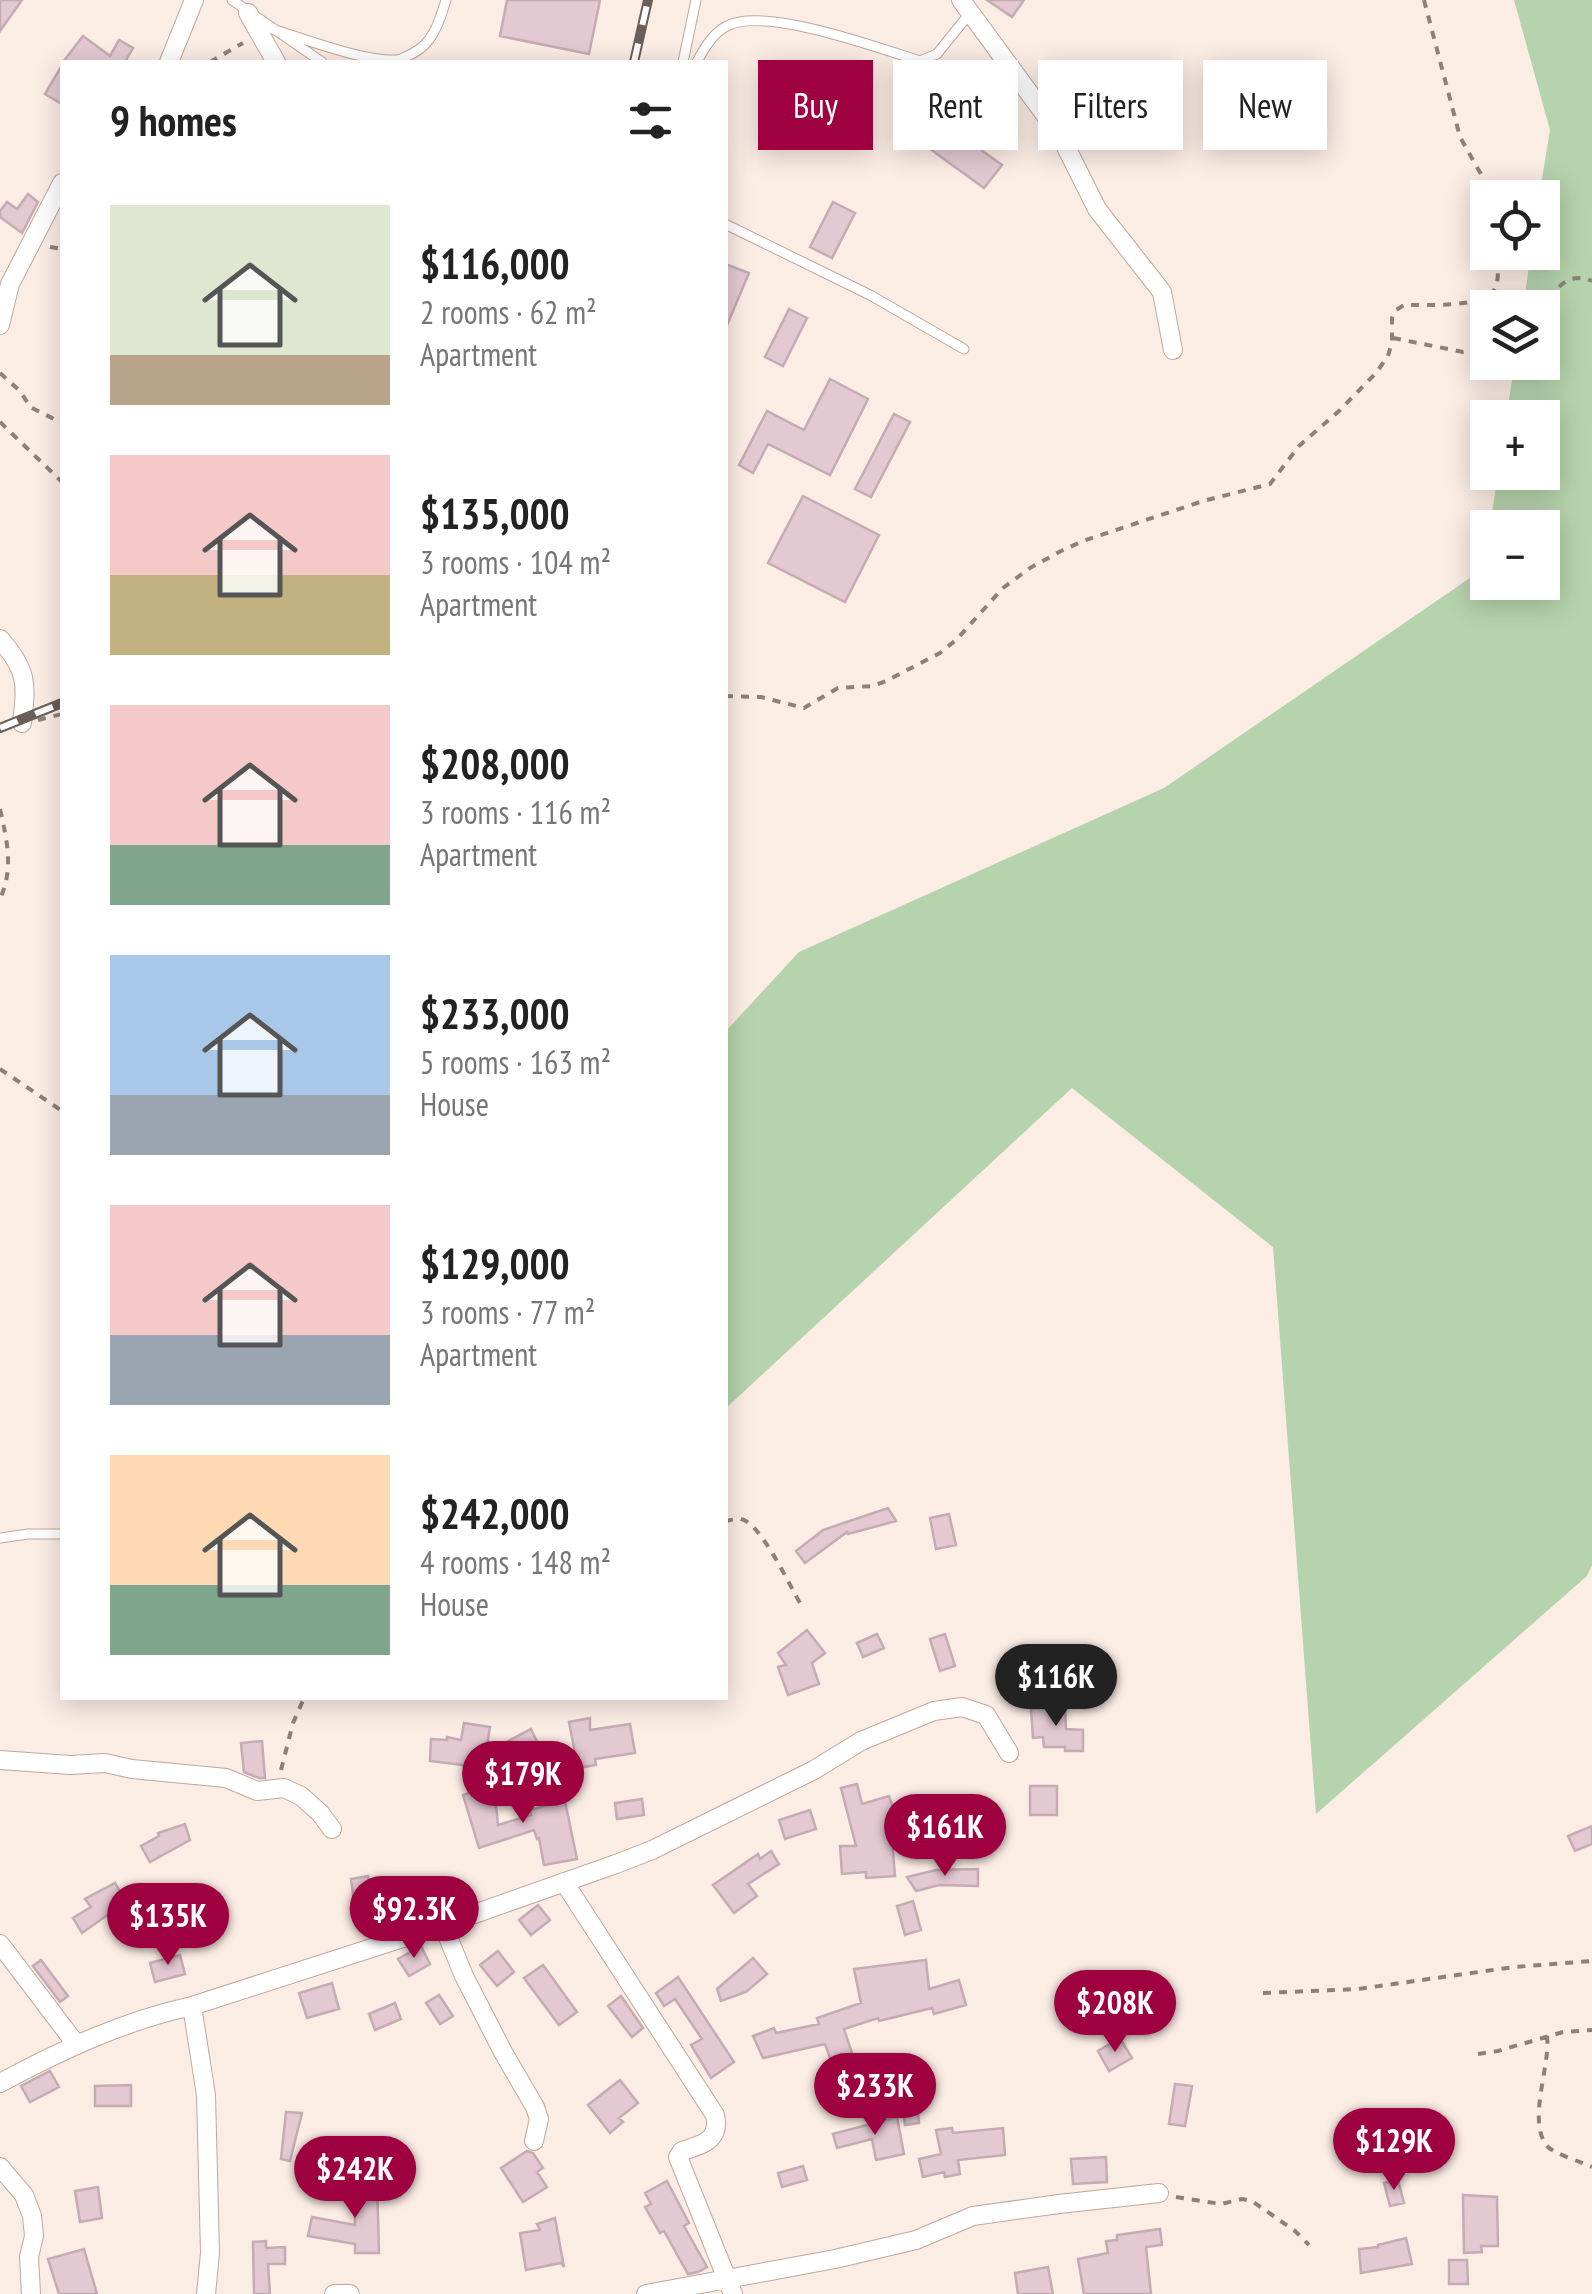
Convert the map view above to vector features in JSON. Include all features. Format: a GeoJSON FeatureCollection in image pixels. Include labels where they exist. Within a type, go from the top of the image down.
{"type":"FeatureCollection","features":[{"type":"Feature","properties":{"kind":"street"},"geometry":{"type":"LineString","coordinates":[[170,60],[194,0]]}},
{"type":"Feature","properties":{"kind":"street"},"geometry":{"type":"LineString","coordinates":[[966,6],[1060,136],[1096,209],[1162,292],[1173,350]]}},
{"type":"Feature","properties":{"kind":"street"},"geometry":{"type":"LineString","coordinates":[[251,7],[266,30],[275,60]]}},
{"type":"Feature","properties":{"kind":"street"},"geometry":{"type":"LineString","coordinates":[[0,325],[10,284],[60,187]]}},
{"type":"Feature","properties":{"kind":"street"},"geometry":{"type":"LineString","coordinates":[[0,639],[22,667],[22,722]]}},
{"type":"Feature","properties":{"kind":"street"},"geometry":{"type":"LineString","coordinates":[[0,2083],[76,2044],[150,2015],[192,2006],[443,1925],[652,1850],[814,1770],[860,1742],[934,1711],[962,1707],[986,1715],[1009,1753]]}},
{"type":"Feature","properties":{"kind":"street"},"geometry":{"type":"LineString","coordinates":[[0,1760],[70,1766],[105,1763],[226,1778],[256,1791],[293,1791],[320,1813],[332,1829]]}},
{"type":"Feature","properties":{"kind":"street"},"geometry":{"type":"LineString","coordinates":[[564,1882],[715,2115],[718,2126],[714,2136],[703,2145],[682,2151],[678,2157],[730,2287]]}},
{"type":"Feature","properties":{"kind":"street"},"geometry":{"type":"LineString","coordinates":[[443,1925],[464,1976],[536,2107],[540,2120],[534,2141]]}},
{"type":"Feature","properties":{"kind":"street"},"geometry":{"type":"LineString","coordinates":[[0,1944],[76,2044]]}},
{"type":"Feature","properties":{"kind":"street"},"geometry":{"type":"LineString","coordinates":[[192,2006],[206,2096],[210,2253],[206,2294]]}},
{"type":"Feature","properties":{"kind":"street"},"geometry":{"type":"LineString","coordinates":[[0,2166],[24,2196],[32,2216],[31,2294]]}},
{"type":"Feature","properties":{"kind":"street"},"geometry":{"type":"LineString","coordinates":[[646,2294],[730,2287],[916,2240],[972,2216],[1159,2193]]}},
{"type":"Feature","properties":{"kind":"street"},"geometry":{"type":"LineString","coordinates":[[334,2294],[350,2294]]}},
{"type":"Feature","properties":{"kind":"lane"},"geometry":{"type":"LineString","coordinates":[[232,0],[251,7]]}},
{"type":"Feature","properties":{"kind":"lane"},"geometry":{"type":"LineString","coordinates":[[266,30],[378,59],[400,59],[424,46],[440,22],[446,0]]}},
{"type":"Feature","properties":{"kind":"lane"},"geometry":{"type":"LineString","coordinates":[[684,60],[696,0]]}},
{"type":"Feature","properties":{"kind":"lane"},"geometry":{"type":"LineString","coordinates":[[698,60],[722,29],[738,22],[765,22],[820,29],[920,61],[937,54],[966,6]]}},
{"type":"Feature","properties":{"kind":"lane"},"geometry":{"type":"LineString","coordinates":[[266,30],[318,60]]}},
{"type":"Feature","properties":{"kind":"lane"},"geometry":{"type":"LineString","coordinates":[[728,225],[870,295],[964,349]]}},
{"type":"Feature","properties":{"kind":"lane"},"geometry":{"type":"LineString","coordinates":[[0,1538],[60,1534]]}},
{"type":"Feature","properties":{"kind":"path"},"geometry":{"type":"LineString","coordinates":[[1424,0],[1460,137],[1483,180]]}},
{"type":"Feature","properties":{"kind":"path"},"geometry":{"type":"LineString","coordinates":[[214,60],[266,30]]}},
{"type":"Feature","properties":{"kind":"path"},"geometry":{"type":"LineString","coordinates":[[728,696],[761,697],[804,708],[838,688],[873,686],[886,681],[940,652],[1003,588],[1062,551],[1203,501],[1270,484],[1299,446],[1376,373],[1388,356],[1396,310],[1482,299],[1496,288],[1497,270]]}},
{"type":"Feature","properties":{"kind":"path"},"geometry":{"type":"LineString","coordinates":[[1556,290],[1578,276],[1592,281]]}},
{"type":"Feature","properties":{"kind":"path"},"geometry":{"type":"LineString","coordinates":[[1393,338],[1470,351]]}},
{"type":"Feature","properties":{"kind":"path"},"geometry":{"type":"LineString","coordinates":[[0,373],[34,409],[60,422]]}},
{"type":"Feature","properties":{"kind":"path"},"geometry":{"type":"LineString","coordinates":[[0,422],[60,480]]}},
{"type":"Feature","properties":{"kind":"path"},"geometry":{"type":"LineString","coordinates":[[0,809],[7,838],[8,877],[0,899]]}},
{"type":"Feature","properties":{"kind":"path"},"geometry":{"type":"LineString","coordinates":[[0,1069],[60,1110]]}},
{"type":"Feature","properties":{"kind":"path"},"geometry":{"type":"LineString","coordinates":[[728,1520],[742,1518],[752,1525],[800,1603]]}},
{"type":"Feature","properties":{"kind":"path"},"geometry":{"type":"LineString","coordinates":[[274,1788],[303,1700]]}},
{"type":"Feature","properties":{"kind":"path"},"geometry":{"type":"LineString","coordinates":[[1263,1993],[1358,1988],[1592,1960]]}},
{"type":"Feature","properties":{"kind":"path"},"geometry":{"type":"LineString","coordinates":[[1478,2054],[1563,2032],[1592,2030]]}},
{"type":"Feature","properties":{"kind":"path"},"geometry":{"type":"LineString","coordinates":[[1547,2036],[1538,2113],[1543,2137],[1556,2152],[1592,2167]]}},
{"type":"Feature","properties":{"kind":"path"},"geometry":{"type":"LineString","coordinates":[[1159,2193],[1220,2204],[1242,2199],[1252,2202],[1309,2245]]}},
{"type":"Feature","properties":{"kind":"green space"},"geometry":{"type":"Polygon","coordinates":[[[1514,0],[1592,0],[1592,1565],[1587,1576],[1316,1814],[1273,1247],[1072,1088],[728,1406],[728,1029],[799,952],[1164,788],[1470,578],[1470,600],[1560,600],[1560,510],[1493,510],[1495,490],[1560,490],[1560,400],[1509,400],[1512,380],[1560,380],[1560,290],[1526,290],[1528,270],[1560,270],[1560,180],[1542,180],[1550,130],[1514,0]]]}},
{"type":"Feature","properties":{"kind":"building"},"geometry":{"type":"Polygon","coordinates":[[[0,0],[22,0],[0,31],[0,0]]]}},
{"type":"Feature","properties":{"kind":"building"},"geometry":{"type":"Polygon","coordinates":[[[507,0],[600,0],[589,54],[500,36],[507,0]]]}},
{"type":"Feature","properties":{"kind":"building"},"geometry":{"type":"Polygon","coordinates":[[[987,0],[1024,0],[1012,17],[987,0]]]}},
{"type":"Feature","properties":{"kind":"building"},"geometry":{"type":"Polygon","coordinates":[[[83,36],[110,56],[119,40],[133,48],[126,60],[65,60],[83,36]]]}},
{"type":"Feature","properties":{"kind":"building"},"geometry":{"type":"Polygon","coordinates":[[[60,68],[60,103],[45,94],[60,68]]]}},
{"type":"Feature","properties":{"kind":"building"},"geometry":{"type":"Polygon","coordinates":[[[931,150],[981,150],[1002,165],[984,188],[931,150]]]}},
{"type":"Feature","properties":{"kind":"building"},"geometry":{"type":"Polygon","coordinates":[[[28,194],[38,202],[22,233],[0,217],[0,211],[7,202],[17,209],[28,194]]]}},
{"type":"Feature","properties":{"kind":"building"},"geometry":{"type":"Polygon","coordinates":[[[833,202],[855,213],[832,258],[810,247],[833,202]]]}},
{"type":"Feature","properties":{"kind":"building"},"geometry":{"type":"Polygon","coordinates":[[[728,265],[749,273],[728,323],[728,265]]]}},
{"type":"Feature","properties":{"kind":"building"},"geometry":{"type":"Polygon","coordinates":[[[789,309],[807,318],[783,366],[765,357],[789,309]]]}},
{"type":"Feature","properties":{"kind":"building"},"geometry":{"type":"Polygon","coordinates":[[[830,379],[868,399],[830,475],[768,444],[753,473],[739,465],[767,411],[804,430],[830,379]]]}},
{"type":"Feature","properties":{"kind":"building"},"geometry":{"type":"Polygon","coordinates":[[[894,414],[910,422],[871,497],[855,489],[894,414]]]}},
{"type":"Feature","properties":{"kind":"building"},"geometry":{"type":"Polygon","coordinates":[[[803,496],[879,535],[845,602],[768,563],[803,496]]]}},
{"type":"Feature","properties":{"kind":"building"},"geometry":{"type":"Polygon","coordinates":[[[888,1508],[896,1521],[847,1532],[805,1563],[796,1551],[823,1530],[888,1508]]]}},
{"type":"Feature","properties":{"kind":"building"},"geometry":{"type":"Polygon","coordinates":[[[949,1514],[956,1545],[936,1549],[930,1518],[949,1514]]]}},
{"type":"Feature","properties":{"kind":"building"},"geometry":{"type":"Polygon","coordinates":[[[807,1630],[825,1653],[812,1663],[819,1684],[788,1695],[778,1667],[786,1665],[778,1653],[807,1630]]]}},
{"type":"Feature","properties":{"kind":"building"},"geometry":{"type":"Polygon","coordinates":[[[877,1634],[884,1648],[863,1657],[857,1643],[877,1634]]]}},
{"type":"Feature","properties":{"kind":"building"},"geometry":{"type":"Polygon","coordinates":[[[945,1634],[955,1666],[940,1671],[930,1639],[945,1634]]]}},
{"type":"Feature","properties":{"kind":"building"},"geometry":{"type":"Polygon","coordinates":[[[1065,1707],[1066,1729],[1083,1730],[1083,1751],[1044,1747],[1043,1737],[1033,1738],[1031,1709],[1065,1707]]]}},
{"type":"Feature","properties":{"kind":"building"},"geometry":{"type":"Polygon","coordinates":[[[590,1718],[590,1730],[630,1724],[635,1753],[595,1759],[596,1765],[578,1768],[569,1722],[590,1718]]]}},
{"type":"Feature","properties":{"kind":"building"},"geometry":{"type":"Polygon","coordinates":[[[464,1723],[490,1727],[486,1753],[531,1729],[542,1752],[517,1765],[517,1772],[430,1761],[431,1739],[461,1740],[464,1723]]]}},
{"type":"Feature","properties":{"kind":"building"},"geometry":{"type":"Polygon","coordinates":[[[262,1741],[265,1778],[259,1778],[244,1772],[241,1743],[262,1741]]]}},
{"type":"Feature","properties":{"kind":"building"},"geometry":{"type":"Polygon","coordinates":[[[857,1784],[862,1804],[889,1796],[894,1810],[929,1807],[930,1824],[891,1827],[895,1876],[866,1878],[866,1872],[842,1874],[840,1846],[856,1846],[841,1788],[857,1784]]]}},
{"type":"Feature","properties":{"kind":"building"},"geometry":{"type":"Polygon","coordinates":[[[494,1785],[498,1825],[531,1815],[530,1810],[565,1801],[577,1859],[544,1865],[534,1830],[479,1848],[463,1795],[494,1785]]]}},
{"type":"Feature","properties":{"kind":"building"},"geometry":{"type":"Polygon","coordinates":[[[1030,1786],[1057,1786],[1057,1815],[1030,1815],[1030,1786]]]}},
{"type":"Feature","properties":{"kind":"building"},"geometry":{"type":"Polygon","coordinates":[[[642,1799],[644,1815],[617,1819],[615,1803],[642,1799]]]}},
{"type":"Feature","properties":{"kind":"building"},"geometry":{"type":"Polygon","coordinates":[[[810,1810],[816,1829],[785,1839],[779,1820],[810,1810]]]}},
{"type":"Feature","properties":{"kind":"building"},"geometry":{"type":"Polygon","coordinates":[[[185,1824],[190,1840],[150,1862],[141,1846],[158,1833],[185,1824]]]}},
{"type":"Feature","properties":{"kind":"building"},"geometry":{"type":"Polygon","coordinates":[[[1592,1826],[1592,1844],[1575,1851],[1568,1836],[1592,1826]]]}},
{"type":"Feature","properties":{"kind":"building"},"geometry":{"type":"Polygon","coordinates":[[[771,1851],[779,1864],[748,1884],[757,1896],[734,1913],[713,1885],[758,1854],[760,1859],[771,1851]]]}},
{"type":"Feature","properties":{"kind":"building"},"geometry":{"type":"Polygon","coordinates":[[[978,1869],[978,1886],[939,1885],[916,1891],[907,1877],[936,1870],[978,1869]]]}},
{"type":"Feature","properties":{"kind":"building"},"geometry":{"type":"Polygon","coordinates":[[[368,1876],[373,1907],[355,1910],[351,1879],[368,1876]]]}},
{"type":"Feature","properties":{"kind":"building"},"geometry":{"type":"Polygon","coordinates":[[[115,1883],[126,1902],[82,1933],[73,1918],[91,1907],[85,1899],[115,1883]]]}},
{"type":"Feature","properties":{"kind":"building"},"geometry":{"type":"Polygon","coordinates":[[[913,1901],[921,1930],[905,1935],[897,1906],[913,1901]]]}},
{"type":"Feature","properties":{"kind":"building"},"geometry":{"type":"Polygon","coordinates":[[[538,1905],[550,1920],[531,1935],[519,1920],[538,1905]]]}},
{"type":"Feature","properties":{"kind":"building"},"geometry":{"type":"Polygon","coordinates":[[[421,1946],[430,1964],[409,1976],[398,1959],[421,1946]]]}},
{"type":"Feature","properties":{"kind":"building"},"geometry":{"type":"Polygon","coordinates":[[[498,1951],[514,1972],[497,1986],[480,1965],[498,1951]]]}},
{"type":"Feature","properties":{"kind":"building"},"geometry":{"type":"Polygon","coordinates":[[[180,1955],[185,1974],[155,1982],[150,1963],[180,1955]]]}},
{"type":"Feature","properties":{"kind":"building"},"geometry":{"type":"Polygon","coordinates":[[[753,1958],[767,1974],[746,1992],[721,2001],[717,1989],[753,1958]]]}},
{"type":"Feature","properties":{"kind":"building"},"geometry":{"type":"Polygon","coordinates":[[[41,1960],[68,1996],[60,2002],[33,1966],[41,1960]]]}},
{"type":"Feature","properties":{"kind":"building"},"geometry":{"type":"Polygon","coordinates":[[[926,1960],[929,1989],[959,1980],[966,2005],[934,2014],[932,2008],[879,2021],[878,2018],[844,2029],[852,2053],[831,2061],[825,2044],[763,2058],[753,2036],[774,2028],[776,2033],[819,2024],[817,2018],[861,2003],[854,1969],[926,1960]]]}},
{"type":"Feature","properties":{"kind":"building"},"geometry":{"type":"Polygon","coordinates":[[[543,1965],[577,2012],[559,2025],[524,1978],[543,1965]]]}},
{"type":"Feature","properties":{"kind":"building"},"geometry":{"type":"Polygon","coordinates":[[[678,1977],[734,2062],[711,2078],[691,2045],[702,2039],[675,1999],[664,2006],[656,1993],[678,1977]]]}},
{"type":"Feature","properties":{"kind":"building"},"geometry":{"type":"Polygon","coordinates":[[[332,1983],[339,2009],[307,2018],[299,1993],[332,1983]]]}},
{"type":"Feature","properties":{"kind":"building"},"geometry":{"type":"Polygon","coordinates":[[[439,1995],[453,2016],[440,2024],[426,2003],[439,1995]]]}},
{"type":"Feature","properties":{"kind":"building"},"geometry":{"type":"Polygon","coordinates":[[[621,1996],[643,2028],[632,2037],[608,2006],[621,1996]]]}},
{"type":"Feature","properties":{"kind":"building"},"geometry":{"type":"Polygon","coordinates":[[[395,2003],[401,2019],[375,2030],[369,2014],[395,2003]]]}},
{"type":"Feature","properties":{"kind":"building"},"geometry":{"type":"Polygon","coordinates":[[[1120,2038],[1132,2058],[1109,2071],[1098,2051],[1120,2038]]]}},
{"type":"Feature","properties":{"kind":"building"},"geometry":{"type":"Polygon","coordinates":[[[50,2071],[59,2087],[30,2102],[21,2086],[50,2071]]]}},
{"type":"Feature","properties":{"kind":"building"},"geometry":{"type":"Polygon","coordinates":[[[620,2080],[638,2103],[619,2118],[623,2122],[610,2133],[588,2105],[620,2080]]]}},
{"type":"Feature","properties":{"kind":"building"},"geometry":{"type":"Polygon","coordinates":[[[1175,2084],[1192,2086],[1185,2126],[1169,2124],[1175,2084]]]}},
{"type":"Feature","properties":{"kind":"building"},"geometry":{"type":"Polygon","coordinates":[[[131,2085],[131,2106],[95,2106],[95,2086],[131,2085]]]}},
{"type":"Feature","properties":{"kind":"building"},"geometry":{"type":"Polygon","coordinates":[[[917,2101],[919,2123],[905,2125],[902,2103],[917,2101]]]}},
{"type":"Feature","properties":{"kind":"building"},"geometry":{"type":"Polygon","coordinates":[[[286,2112],[302,2113],[290,2161],[281,2159],[286,2112]]]}},
{"type":"Feature","properties":{"kind":"building"},"geometry":{"type":"Polygon","coordinates":[[[897,2117],[904,2154],[876,2160],[872,2139],[837,2148],[833,2134],[897,2117]]]}},
{"type":"Feature","properties":{"kind":"building"},"geometry":{"type":"Polygon","coordinates":[[[952,2128],[953,2133],[1003,2128],[1005,2155],[958,2160],[960,2174],[945,2177],[944,2172],[923,2177],[919,2159],[941,2154],[936,2130],[952,2128]]]}},
{"type":"Feature","properties":{"kind":"building"},"geometry":{"type":"Polygon","coordinates":[[[527,2151],[543,2168],[537,2172],[547,2187],[523,2202],[501,2168],[527,2151]]]}},
{"type":"Feature","properties":{"kind":"building"},"geometry":{"type":"Polygon","coordinates":[[[1106,2157],[1107,2182],[1073,2184],[1071,2159],[1106,2157]]]}},
{"type":"Feature","properties":{"kind":"building"},"geometry":{"type":"Polygon","coordinates":[[[803,2166],[807,2180],[782,2187],[778,2173],[803,2166]]]}},
{"type":"Feature","properties":{"kind":"building"},"geometry":{"type":"Polygon","coordinates":[[[377,2178],[379,2253],[355,2253],[355,2244],[308,2236],[312,2217],[355,2225],[354,2179],[377,2178]]]}},
{"type":"Feature","properties":{"kind":"building"},"geometry":{"type":"Polygon","coordinates":[[[1398,2180],[1404,2203],[1390,2206],[1384,2183],[1398,2180]]]}},
{"type":"Feature","properties":{"kind":"building"},"geometry":{"type":"Polygon","coordinates":[[[667,2181],[689,2223],[684,2226],[707,2267],[698,2272],[688,2274],[664,2231],[660,2233],[645,2207],[651,2204],[645,2193],[667,2181]]]}},
{"type":"Feature","properties":{"kind":"building"},"geometry":{"type":"Polygon","coordinates":[[[98,2187],[102,2218],[80,2222],[75,2191],[98,2187]]]}},
{"type":"Feature","properties":{"kind":"building"},"geometry":{"type":"Polygon","coordinates":[[[1463,2195],[1497,2197],[1498,2246],[1481,2246],[1482,2252],[1464,2253],[1463,2195]]]}},
{"type":"Feature","properties":{"kind":"building"},"geometry":{"type":"Polygon","coordinates":[[[555,2218],[564,2267],[561,2263],[526,2270],[520,2233],[540,2230],[537,2224],[555,2218]]]}},
{"type":"Feature","properties":{"kind":"building"},"geometry":{"type":"Polygon","coordinates":[[[1160,2229],[1162,2245],[1146,2247],[1151,2294],[1084,2294],[1078,2259],[1108,2253],[1106,2241],[1117,2240],[1117,2235],[1160,2229]]]}},
{"type":"Feature","properties":{"kind":"building"},"geometry":{"type":"Polygon","coordinates":[[[1406,2238],[1412,2264],[1361,2273],[1359,2249],[1406,2238]]]}},
{"type":"Feature","properties":{"kind":"building"},"geometry":{"type":"Polygon","coordinates":[[[266,2241],[266,2248],[285,2247],[285,2264],[268,2264],[270,2294],[254,2294],[253,2242],[266,2241]]]}},
{"type":"Feature","properties":{"kind":"building"},"geometry":{"type":"Polygon","coordinates":[[[84,2249],[97,2294],[59,2294],[48,2259],[84,2249]]]}},
{"type":"Feature","properties":{"kind":"building"},"geometry":{"type":"Polygon","coordinates":[[[1449,2260],[1467,2260],[1468,2284],[1449,2284],[1449,2260]]]}},
{"type":"Feature","properties":{"kind":"building"},"geometry":{"type":"Polygon","coordinates":[[[1048,2267],[1053,2294],[1018,2294],[1015,2273],[1048,2267]]]}},
{"type":"Feature","properties":{"kind":"railway"},"geometry":{"type":"LineString","coordinates":[[634,60],[648,0]]}},
{"type":"Feature","properties":{"kind":"railway"},"geometry":{"type":"LineString","coordinates":[[0,728],[60,704]]}}]}
